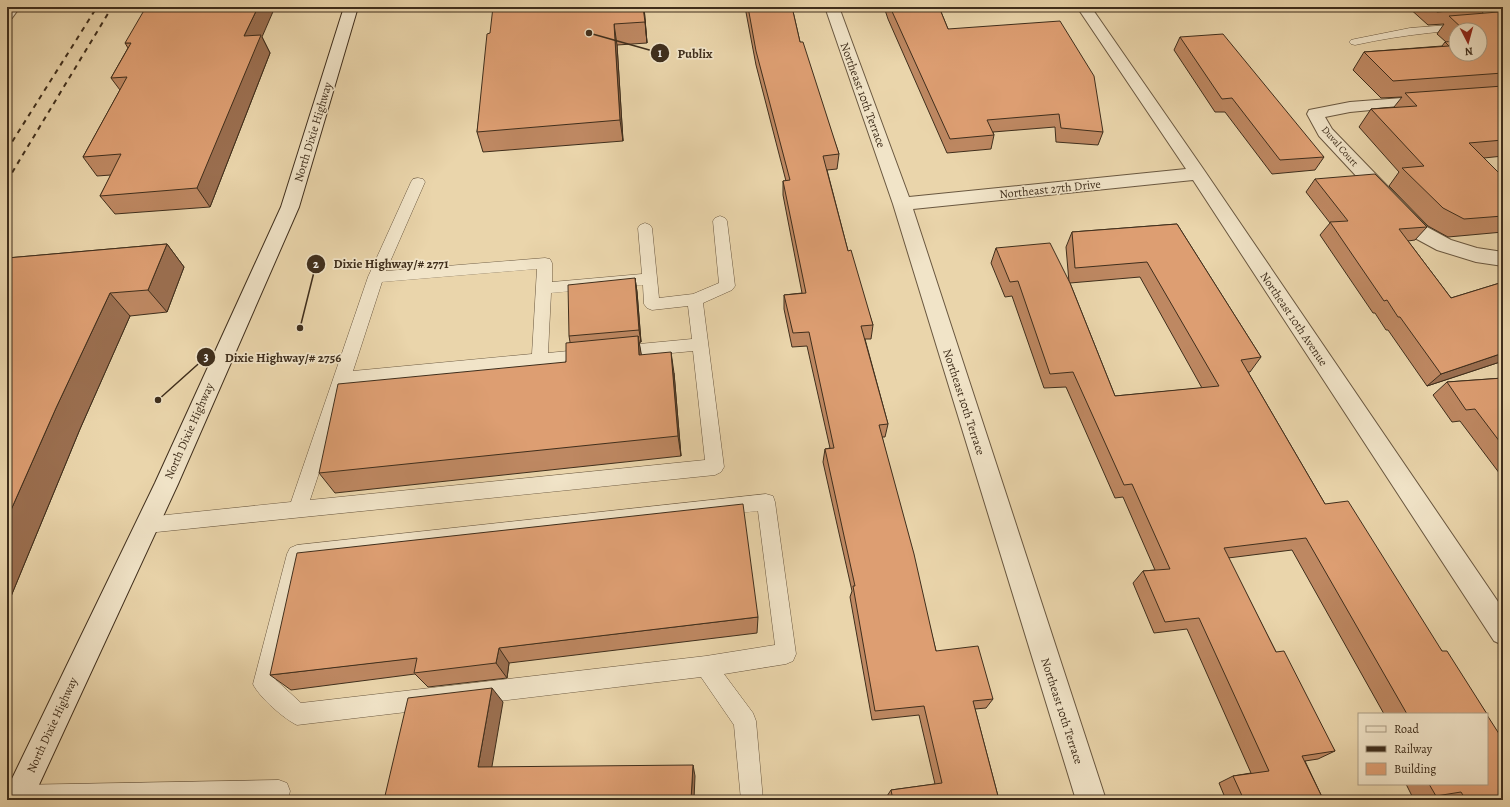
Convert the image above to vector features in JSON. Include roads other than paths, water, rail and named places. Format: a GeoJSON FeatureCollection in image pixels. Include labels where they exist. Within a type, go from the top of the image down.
{"type":"FeatureCollection","features":[{"type":"Feature","properties":{"kind":"street"},"geometry":{"type":"LineString","coordinates":[[7,15],[12,7]]}},
{"type":"Feature","properties":{"kind":"street","name":"North Dixie Highway"},"geometry":{"type":"LineString","coordinates":[[17,798],[146,525],[290,207],[351,7]]}},
{"type":"Feature","properties":{"kind":"street","name":"Northeast 10th Terrace"},"geometry":{"type":"LineString","coordinates":[[832,7],[902,204],[1091,800]]}},
{"type":"Feature","properties":{"kind":"street","name":"Northeast 10th Avenue"},"geometry":{"type":"LineString","coordinates":[[1084,7],[1198,174],[1503,632]]}},
{"type":"Feature","properties":{"kind":"street","name":"Duval Court"},"geometry":{"type":"LineString","coordinates":[[1442,100],[1350,107],[1315,114],[1325,132],[1420,232],[1444,244],[1476,255],[1503,259]]}},
{"type":"Feature","properties":{"kind":"street","name":"Northeast 27th Drive"},"geometry":{"type":"LineString","coordinates":[[902,204],[1198,174]]}},
{"type":"Feature","properties":{"kind":"lane"},"geometry":{"type":"LineString","coordinates":[[1355,42],[1373,37],[1431,29],[1503,24]]}},
{"type":"Feature","properties":{"kind":"lane"},"geometry":{"type":"LineString","coordinates":[[298,509],[376,277],[418,182]]}},
{"type":"Feature","properties":{"kind":"lane"},"geometry":{"type":"LineString","coordinates":[[646,228],[652,304],[695,300],[727,286],[720,221]]}},
{"type":"Feature","properties":{"kind":"lane"},"geometry":{"type":"LineString","coordinates":[[376,277],[545,263],[540,360]]}},
{"type":"Feature","properties":{"kind":"lane"},"geometry":{"type":"LineString","coordinates":[[544,288],[650,278]]}},
{"type":"Feature","properties":{"kind":"lane"},"geometry":{"type":"LineString","coordinates":[[146,525],[715,467],[695,300]]}},
{"type":"Feature","properties":{"kind":"lane"},"geometry":{"type":"LineString","coordinates":[[341,379],[700,344]]}},
{"type":"Feature","properties":{"kind":"lane"},"geometry":{"type":"LineString","coordinates":[[766,502],[786,654],[706,666],[297,714],[264,684],[297,554],[766,502]]}},
{"type":"Feature","properties":{"kind":"lane"},"geometry":{"type":"LineString","coordinates":[[706,666],[745,721],[752,800]]}},
{"type":"Feature","properties":{"kind":"lane"},"geometry":{"type":"LineString","coordinates":[[17,798],[279,791],[276,800]]}},
{"type":"Feature","properties":{"kind":"railway"},"geometry":{"type":"LineString","coordinates":[[7,150],[97,7]]}},
{"type":"Feature","properties":{"kind":"railway"},"geometry":{"type":"LineString","coordinates":[[7,181],[112,7]]}},
{"type":"Feature","properties":{"kind":"place","name":"Publix"},"geometry":{"type":"Point","coordinates":[589,33]}},
{"type":"Feature","properties":{"kind":"place","name":"Dixie Highway/# 2771"},"geometry":{"type":"Point","coordinates":[300,328]}},
{"type":"Feature","properties":{"kind":"place","name":"Dixie Highway/# 2756"},"geometry":{"type":"Point","coordinates":[158,400]}}]}
